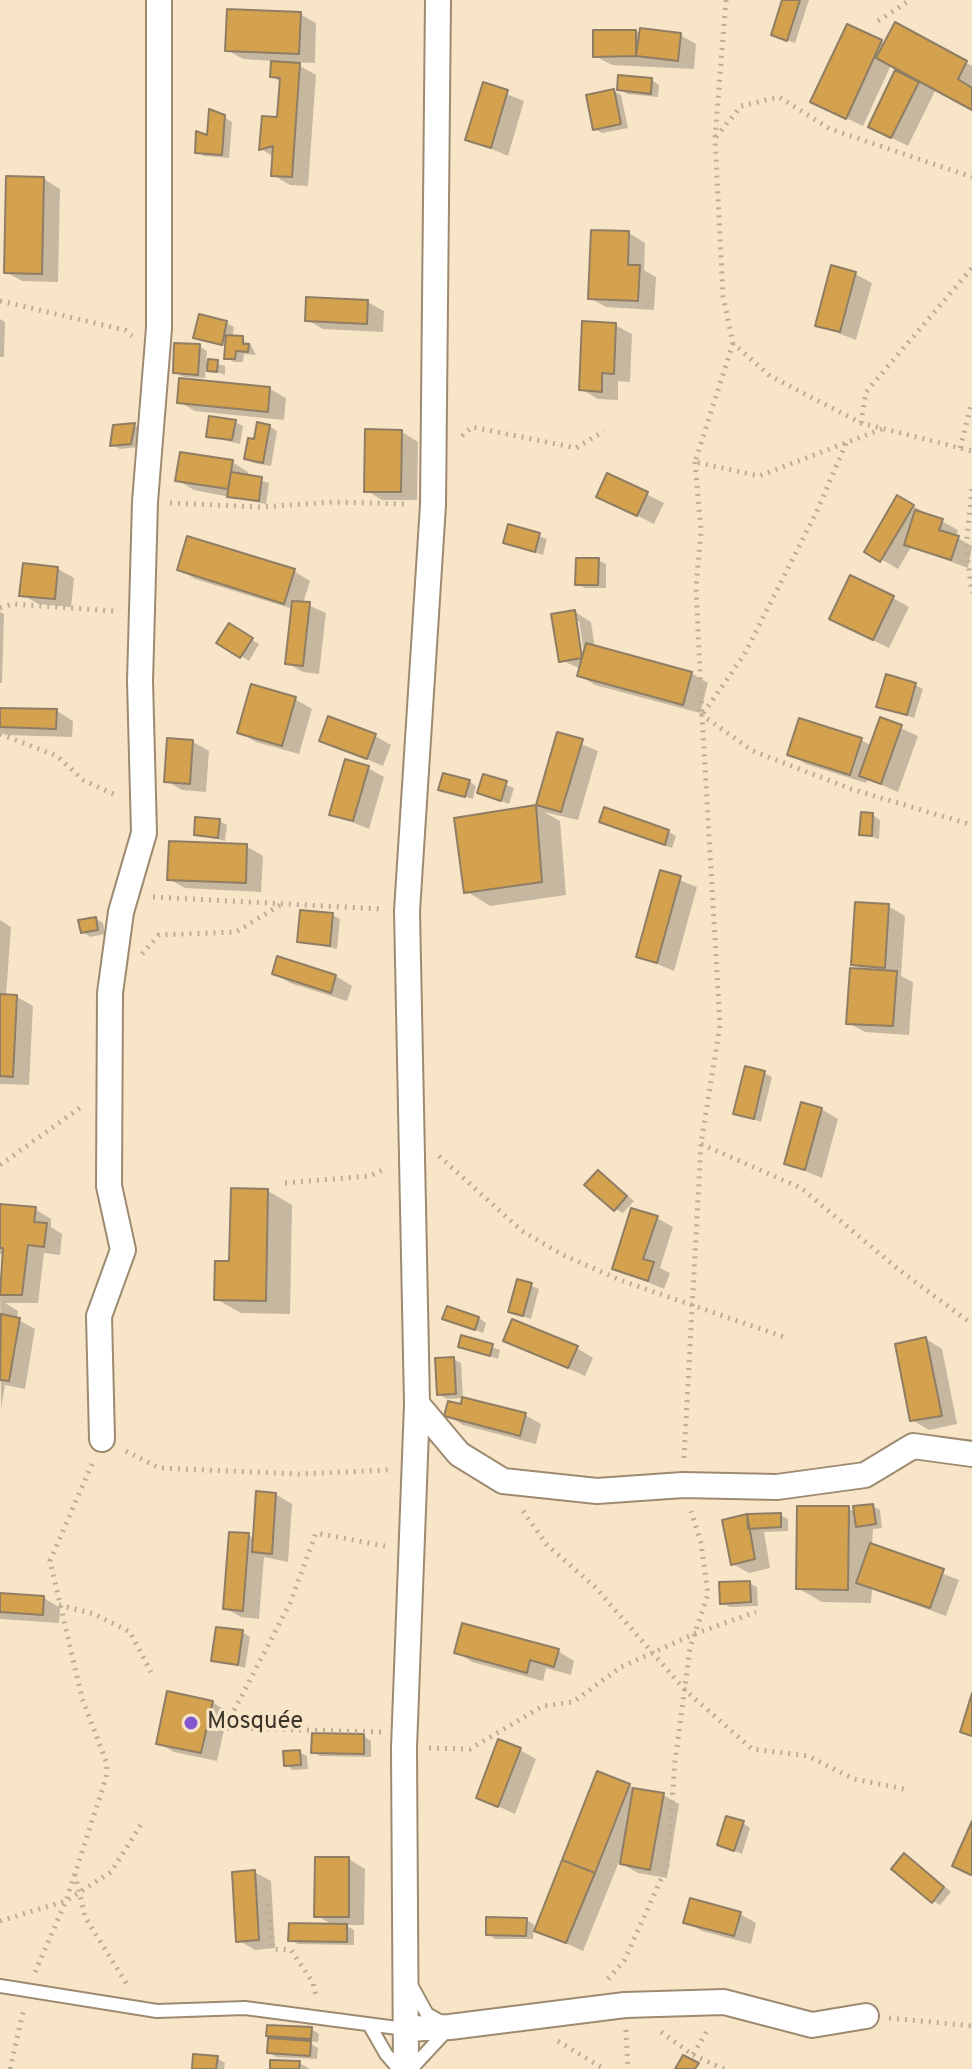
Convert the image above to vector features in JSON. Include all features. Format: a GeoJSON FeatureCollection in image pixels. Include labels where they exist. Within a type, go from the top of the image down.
{"type":"FeatureCollection","features":[{"type":"Feature","properties":{"kind":"street"},"geometry":{"type":"LineString","coordinates":[[102,1439],[99,1316],[123,1250],[109,1186],[110,993],[121,912],[144,833],[140,681],[145,502],[157,358],[159,0]]}},
{"type":"Feature","properties":{"kind":"street"},"geometry":{"type":"LineString","coordinates":[[408,2069],[405,2029],[405,1742],[417,1404],[407,911],[433,505],[438,0]]}},
{"type":"Feature","properties":{"kind":"street"},"geometry":{"type":"LineString","coordinates":[[417,1404],[459,1454],[503,1481],[597,1491],[683,1485],[777,1487],[865,1475],[913,1446],[972,1454]]}},
{"type":"Feature","properties":{"kind":"street"},"geometry":{"type":"LineString","coordinates":[[405,2029],[450,2027],[625,2005],[724,2002],[812,2025],[866,2016]]}},
{"type":"Feature","properties":{"kind":"lane"},"geometry":{"type":"LineString","coordinates":[[405,1973],[427,2014],[450,2027],[408,2069]]}},
{"type":"Feature","properties":{"kind":"lane"},"geometry":{"type":"LineString","coordinates":[[0,1986],[157,2011],[245,2008],[405,2029]]}},
{"type":"Feature","properties":{"kind":"lane"},"geometry":{"type":"LineString","coordinates":[[370,2026],[399,2069]]}},
{"type":"Feature","properties":{"kind":"path"},"geometry":{"type":"LineString","coordinates":[[573,2012],[592,1998],[624,1961],[667,1866],[675,1762],[685,1690],[694,1634],[708,1594],[701,1543],[683,1485],[690,1303],[701,1144],[720,1025],[696,588],[701,531],[695,462],[733,343],[723,296],[715,138],[726,0]]}},
{"type":"Feature","properties":{"kind":"path"},"geometry":{"type":"LineString","coordinates":[[878,21],[910,0]]}},
{"type":"Feature","properties":{"kind":"path"},"geometry":{"type":"LineString","coordinates":[[715,138],[741,106],[779,97],[830,129],[972,177]]}},
{"type":"Feature","properties":{"kind":"path"},"geometry":{"type":"LineString","coordinates":[[861,423],[866,392],[972,268]]}},
{"type":"Feature","properties":{"kind":"path"},"geometry":{"type":"LineString","coordinates":[[0,301],[125,330],[157,358]]}},
{"type":"Feature","properties":{"kind":"path"},"geometry":{"type":"LineString","coordinates":[[733,343],[770,376],[861,423],[972,451]]}},
{"type":"Feature","properties":{"kind":"path"},"geometry":{"type":"LineString","coordinates":[[960,448],[972,402]]}},
{"type":"Feature","properties":{"kind":"path"},"geometry":{"type":"LineString","coordinates":[[433,458],[472,427],[576,448],[604,431]]}},
{"type":"Feature","properties":{"kind":"path"},"geometry":{"type":"LineString","coordinates":[[695,462],[759,476],[883,429]]}},
{"type":"Feature","properties":{"kind":"path"},"geometry":{"type":"LineString","coordinates":[[702,715],[744,655],[817,511],[847,441]]}},
{"type":"Feature","properties":{"kind":"path"},"geometry":{"type":"LineString","coordinates":[[972,489],[966,546],[972,593]]}},
{"type":"Feature","properties":{"kind":"path"},"geometry":{"type":"LineString","coordinates":[[145,502],[260,507],[333,502],[433,505]]}},
{"type":"Feature","properties":{"kind":"path"},"geometry":{"type":"LineString","coordinates":[[0,608],[12,604],[143,613]]}},
{"type":"Feature","properties":{"kind":"path"},"geometry":{"type":"LineString","coordinates":[[702,715],[753,751],[851,789],[972,825]]}},
{"type":"Feature","properties":{"kind":"path"},"geometry":{"type":"LineString","coordinates":[[0,734],[57,756],[83,780],[144,808]]}},
{"type":"Feature","properties":{"kind":"path"},"geometry":{"type":"LineString","coordinates":[[121,912],[150,897],[407,911]]}},
{"type":"Feature","properties":{"kind":"path"},"geometry":{"type":"LineString","coordinates":[[139,958],[159,935],[236,932],[280,904]]}},
{"type":"Feature","properties":{"kind":"path"},"geometry":{"type":"LineString","coordinates":[[0,1165],[54,1124],[108,1090]]}},
{"type":"Feature","properties":{"kind":"path"},"geometry":{"type":"LineString","coordinates":[[409,1118],[433,1150],[522,1231],[563,1255],[620,1280],[787,1338]]}},
{"type":"Feature","properties":{"kind":"path"},"geometry":{"type":"LineString","coordinates":[[701,1144],[801,1188],[898,1269],[972,1324]]}},
{"type":"Feature","properties":{"kind":"path"},"geometry":{"type":"LineString","coordinates":[[285,1183],[370,1176],[395,1164]]}},
{"type":"Feature","properties":{"kind":"path"},"geometry":{"type":"LineString","coordinates":[[10,2069],[27,1990],[66,1901],[106,1778],[107,1764],[82,1698],[50,1561],[102,1439],[159,1468],[300,1474],[415,1468]]}},
{"type":"Feature","properties":{"kind":"path"},"geometry":{"type":"LineString","coordinates":[[503,1481],[546,1544],[595,1587],[685,1690],[752,1749],[808,1756],[854,1779],[909,1790]]}},
{"type":"Feature","properties":{"kind":"path"},"geometry":{"type":"LineString","coordinates":[[410,1551],[316,1533],[290,1603],[225,1728],[364,1729],[405,1742],[470,1749],[543,1706],[573,1702],[621,1667],[694,1634],[756,1612]]}},
{"type":"Feature","properties":{"kind":"path"},"geometry":{"type":"LineString","coordinates":[[59,1605],[94,1614],[130,1632],[151,1672]]}},
{"type":"Feature","properties":{"kind":"path"},"geometry":{"type":"LineString","coordinates":[[0,1921],[66,1901],[111,1872],[144,1820]]}},
{"type":"Feature","properties":{"kind":"path"},"geometry":{"type":"LineString","coordinates":[[75,1873],[85,1917],[119,1975],[139,1999],[157,2011]]}},
{"type":"Feature","properties":{"kind":"path"},"geometry":{"type":"LineString","coordinates":[[268,1904],[273,1949],[291,1950],[313,1983],[321,2020]]}},
{"type":"Feature","properties":{"kind":"path"},"geometry":{"type":"LineString","coordinates":[[625,2005],[628,2069]]}},
{"type":"Feature","properties":{"kind":"path"},"geometry":{"type":"LineString","coordinates":[[866,2016],[972,2026]]}},
{"type":"Feature","properties":{"kind":"path"},"geometry":{"type":"LineString","coordinates":[[693,2055],[724,2069]]}},
{"type":"Feature","properties":{"kind":"building"},"geometry":{"type":"Polygon","coordinates":[[[782,0],[800,0],[787,41],[771,35],[782,0]]]}},
{"type":"Feature","properties":{"kind":"building"},"geometry":{"type":"Polygon","coordinates":[[[227,9],[301,12],[299,54],[225,51],[227,9]]]}},
{"type":"Feature","properties":{"kind":"building"},"geometry":{"type":"Polygon","coordinates":[[[895,22],[967,61],[958,79],[972,88],[972,110],[876,58],[895,22]]]}},
{"type":"Feature","properties":{"kind":"building"},"geometry":{"type":"Polygon","coordinates":[[[847,24],[882,40],[846,119],[810,102],[847,24]]]}},
{"type":"Feature","properties":{"kind":"building"},"geometry":{"type":"Polygon","coordinates":[[[640,28],[681,33],[678,61],[636,56],[640,28]]]}},
{"type":"Feature","properties":{"kind":"building"},"geometry":{"type":"Polygon","coordinates":[[[593,30],[636,30],[636,56],[593,57],[593,30]]]}},
{"type":"Feature","properties":{"kind":"building"},"geometry":{"type":"Polygon","coordinates":[[[271,61],[300,63],[292,177],[271,176],[273,146],[259,150],[262,116],[277,117],[280,78],[270,77],[271,61]]]}},
{"type":"Feature","properties":{"kind":"building"},"geometry":{"type":"Polygon","coordinates":[[[895,70],[919,82],[891,138],[868,127],[895,70]]]}},
{"type":"Feature","properties":{"kind":"building"},"geometry":{"type":"Polygon","coordinates":[[[618,75],[652,78],[651,94],[617,90],[618,75]]]}},
{"type":"Feature","properties":{"kind":"building"},"geometry":{"type":"Polygon","coordinates":[[[483,82],[508,90],[491,148],[465,140],[483,82]]]}},
{"type":"Feature","properties":{"kind":"building"},"geometry":{"type":"Polygon","coordinates":[[[614,89],[621,124],[593,130],[586,95],[614,89]]]}},
{"type":"Feature","properties":{"kind":"building"},"geometry":{"type":"Polygon","coordinates":[[[209,109],[225,115],[222,155],[195,153],[196,131],[207,135],[209,109]]]}},
{"type":"Feature","properties":{"kind":"building"},"geometry":{"type":"Polygon","coordinates":[[[6,176],[44,177],[42,274],[4,273],[6,176]]]}},
{"type":"Feature","properties":{"kind":"building"},"geometry":{"type":"Polygon","coordinates":[[[591,230],[629,231],[628,265],[640,265],[638,301],[588,299],[591,230]]]}},
{"type":"Feature","properties":{"kind":"building"},"geometry":{"type":"Polygon","coordinates":[[[831,265],[856,272],[840,332],[815,326],[831,265]]]}},
{"type":"Feature","properties":{"kind":"building"},"geometry":{"type":"Polygon","coordinates":[[[306,297],[368,300],[367,324],[305,321],[306,297]]]}},
{"type":"Feature","properties":{"kind":"building"},"geometry":{"type":"Polygon","coordinates":[[[199,314],[227,321],[222,345],[193,338],[199,314]]]}},
{"type":"Feature","properties":{"kind":"building"},"geometry":{"type":"Polygon","coordinates":[[[582,321],[616,323],[614,374],[602,373],[602,392],[579,390],[582,321]]]}},
{"type":"Feature","properties":{"kind":"building"},"geometry":{"type":"Polygon","coordinates":[[[226,335],[243,336],[243,344],[249,344],[248,352],[236,351],[235,359],[224,359],[226,335]]]}},
{"type":"Feature","properties":{"kind":"building"},"geometry":{"type":"Polygon","coordinates":[[[174,343],[200,344],[198,375],[173,373],[174,343]]]}},
{"type":"Feature","properties":{"kind":"building"},"geometry":{"type":"Polygon","coordinates":[[[208,359],[218,360],[217,372],[207,371],[208,359]]]}},
{"type":"Feature","properties":{"kind":"building"},"geometry":{"type":"Polygon","coordinates":[[[179,378],[270,387],[268,412],[177,403],[179,378]]]}},
{"type":"Feature","properties":{"kind":"building"},"geometry":{"type":"Polygon","coordinates":[[[209,416],[236,420],[232,440],[206,437],[209,416]]]}},
{"type":"Feature","properties":{"kind":"building"},"geometry":{"type":"Polygon","coordinates":[[[257,422],[270,425],[263,463],[244,459],[248,438],[254,439],[257,422]]]}},
{"type":"Feature","properties":{"kind":"building"},"geometry":{"type":"Polygon","coordinates":[[[135,423],[131,444],[110,446],[113,425],[135,423]]]}},
{"type":"Feature","properties":{"kind":"building"},"geometry":{"type":"Polygon","coordinates":[[[365,429],[402,430],[401,492],[364,492],[365,429]]]}},
{"type":"Feature","properties":{"kind":"building"},"geometry":{"type":"Polygon","coordinates":[[[180,452],[233,460],[228,489],[175,481],[180,452]]]}},
{"type":"Feature","properties":{"kind":"building"},"geometry":{"type":"Polygon","coordinates":[[[231,472],[262,477],[259,501],[227,497],[231,472]]]}},
{"type":"Feature","properties":{"kind":"building"},"geometry":{"type":"Polygon","coordinates":[[[607,473],[648,492],[637,516],[596,497],[607,473]]]}},
{"type":"Feature","properties":{"kind":"building"},"geometry":{"type":"Polygon","coordinates":[[[897,495],[914,505],[880,562],[864,552],[897,495]]]}},
{"type":"Feature","properties":{"kind":"building"},"geometry":{"type":"Polygon","coordinates":[[[915,510],[943,519],[939,530],[959,536],[951,560],[904,545],[915,510]]]}},
{"type":"Feature","properties":{"kind":"building"},"geometry":{"type":"Polygon","coordinates":[[[508,524],[540,533],[535,552],[503,543],[508,524]]]}},
{"type":"Feature","properties":{"kind":"building"},"geometry":{"type":"Polygon","coordinates":[[[187,536],[295,569],[284,604],[177,570],[187,536]]]}},
{"type":"Feature","properties":{"kind":"building"},"geometry":{"type":"Polygon","coordinates":[[[576,558],[599,558],[598,585],[575,585],[576,558]]]}},
{"type":"Feature","properties":{"kind":"building"},"geometry":{"type":"Polygon","coordinates":[[[23,563],[58,567],[55,599],[19,596],[23,563]]]}},
{"type":"Feature","properties":{"kind":"building"},"geometry":{"type":"Polygon","coordinates":[[[850,575],[894,596],[873,640],[829,619],[850,575]]]}},
{"type":"Feature","properties":{"kind":"building"},"geometry":{"type":"Polygon","coordinates":[[[292,601],[310,602],[303,666],[285,664],[292,601]]]}},
{"type":"Feature","properties":{"kind":"building"},"geometry":{"type":"Polygon","coordinates":[[[575,610],[582,658],[559,662],[551,614],[575,610]]]}},
{"type":"Feature","properties":{"kind":"building"},"geometry":{"type":"Polygon","coordinates":[[[229,623],[253,638],[240,658],[216,643],[229,623]]]}},
{"type":"Feature","properties":{"kind":"building"},"geometry":{"type":"Polygon","coordinates":[[[586,643],[692,672],[683,705],[577,676],[586,643]]]}},
{"type":"Feature","properties":{"kind":"building"},"geometry":{"type":"Polygon","coordinates":[[[886,674],[916,683],[907,715],[876,707],[886,674]]]}},
{"type":"Feature","properties":{"kind":"building"},"geometry":{"type":"Polygon","coordinates":[[[251,684],[296,697],[282,746],[237,733],[251,684]]]}},
{"type":"Feature","properties":{"kind":"building"},"geometry":{"type":"Polygon","coordinates":[[[0,708],[57,709],[56,729],[0,727],[0,708]]]}},
{"type":"Feature","properties":{"kind":"building"},"geometry":{"type":"Polygon","coordinates":[[[328,716],[376,734],[367,759],[319,741],[328,716]]]}},
{"type":"Feature","properties":{"kind":"building"},"geometry":{"type":"Polygon","coordinates":[[[880,717],[902,725],[881,784],[859,776],[880,717]]]}},
{"type":"Feature","properties":{"kind":"building"},"geometry":{"type":"Polygon","coordinates":[[[799,718],[862,738],[850,775],[787,755],[799,718]]]}},
{"type":"Feature","properties":{"kind":"building"},"geometry":{"type":"Polygon","coordinates":[[[557,732],[583,739],[561,812],[536,805],[557,732]]]}},
{"type":"Feature","properties":{"kind":"building"},"geometry":{"type":"Polygon","coordinates":[[[167,738],[193,740],[190,784],[164,782],[167,738]]]}},
{"type":"Feature","properties":{"kind":"building"},"geometry":{"type":"Polygon","coordinates":[[[345,759],[369,766],[353,821],[329,815],[345,759]]]}},
{"type":"Feature","properties":{"kind":"building"},"geometry":{"type":"Polygon","coordinates":[[[443,773],[470,780],[465,797],[438,790],[443,773]]]}},
{"type":"Feature","properties":{"kind":"building"},"geometry":{"type":"Polygon","coordinates":[[[483,774],[507,781],[501,801],[477,793],[483,774]]]}},
{"type":"Feature","properties":{"kind":"building"},"geometry":{"type":"Polygon","coordinates":[[[536,805],[542,882],[464,893],[454,818],[536,805]]]}},
{"type":"Feature","properties":{"kind":"building"},"geometry":{"type":"Polygon","coordinates":[[[604,807],[669,830],[665,845],[599,822],[604,807]]]}},
{"type":"Feature","properties":{"kind":"building"},"geometry":{"type":"Polygon","coordinates":[[[861,812],[873,813],[872,836],[859,835],[861,812]]]}},
{"type":"Feature","properties":{"kind":"building"},"geometry":{"type":"Polygon","coordinates":[[[195,817],[220,819],[218,838],[194,835],[195,817]]]}},
{"type":"Feature","properties":{"kind":"building"},"geometry":{"type":"Polygon","coordinates":[[[169,841],[247,844],[246,883],[167,880],[169,841]]]}},
{"type":"Feature","properties":{"kind":"building"},"geometry":{"type":"Polygon","coordinates":[[[660,870],[681,876],[657,963],[636,957],[660,870]]]}},
{"type":"Feature","properties":{"kind":"building"},"geometry":{"type":"Polygon","coordinates":[[[855,902],[889,904],[885,968],[851,965],[855,902]]]}},
{"type":"Feature","properties":{"kind":"building"},"geometry":{"type":"Polygon","coordinates":[[[300,910],[333,913],[330,946],[297,942],[300,910]]]}},
{"type":"Feature","properties":{"kind":"building"},"geometry":{"type":"Polygon","coordinates":[[[96,917],[98,930],[81,933],[78,920],[96,917]]]}},
{"type":"Feature","properties":{"kind":"building"},"geometry":{"type":"Polygon","coordinates":[[[277,956],[336,975],[331,993],[272,974],[277,956]]]}},
{"type":"Feature","properties":{"kind":"building"},"geometry":{"type":"Polygon","coordinates":[[[850,968],[897,971],[893,1026],[846,1024],[850,968]]]}},
{"type":"Feature","properties":{"kind":"building"},"geometry":{"type":"Polygon","coordinates":[[[0,994],[17,995],[13,1077],[0,1076],[0,994]]]}},
{"type":"Feature","properties":{"kind":"building"},"geometry":{"type":"Polygon","coordinates":[[[745,1066],[765,1071],[754,1119],[733,1114],[745,1066]]]}},
{"type":"Feature","properties":{"kind":"building"},"geometry":{"type":"Polygon","coordinates":[[[801,1102],[822,1108],[805,1170],[784,1164],[801,1102]]]}},
{"type":"Feature","properties":{"kind":"building"},"geometry":{"type":"Polygon","coordinates":[[[598,1170],[627,1196],[614,1211],[584,1185],[598,1170]]]}},
{"type":"Feature","properties":{"kind":"building"},"geometry":{"type":"Polygon","coordinates":[[[231,1188],[268,1189],[266,1301],[214,1300],[215,1261],[229,1261],[231,1188]]]}},
{"type":"Feature","properties":{"kind":"building"},"geometry":{"type":"Polygon","coordinates":[[[0,1204],[36,1207],[34,1222],[47,1223],[44,1247],[28,1245],[22,1295],[0,1295],[3,1248],[0,1248],[0,1204]]]}},
{"type":"Feature","properties":{"kind":"building"},"geometry":{"type":"Polygon","coordinates":[[[631,1208],[658,1216],[643,1259],[654,1262],[648,1281],[612,1269],[631,1208]]]}},
{"type":"Feature","properties":{"kind":"building"},"geometry":{"type":"Polygon","coordinates":[[[517,1279],[532,1283],[523,1316],[508,1312],[517,1279]]]}},
{"type":"Feature","properties":{"kind":"building"},"geometry":{"type":"Polygon","coordinates":[[[447,1306],[479,1317],[475,1330],[442,1319],[447,1306]]]}},
{"type":"Feature","properties":{"kind":"building"},"geometry":{"type":"Polygon","coordinates":[[[1,1314],[20,1318],[9,1381],[0,1380],[1,1314]]]}},
{"type":"Feature","properties":{"kind":"building"},"geometry":{"type":"Polygon","coordinates":[[[512,1319],[578,1346],[568,1368],[503,1341],[512,1319]]]}},
{"type":"Feature","properties":{"kind":"building"},"geometry":{"type":"Polygon","coordinates":[[[461,1335],[493,1344],[490,1356],[458,1347],[461,1335]]]}},
{"type":"Feature","properties":{"kind":"building"},"geometry":{"type":"Polygon","coordinates":[[[926,1337],[942,1416],[910,1421],[895,1344],[926,1337]]]}},
{"type":"Feature","properties":{"kind":"building"},"geometry":{"type":"Polygon","coordinates":[[[454,1357],[456,1394],[437,1395],[435,1358],[454,1357]]]}},
{"type":"Feature","properties":{"kind":"building"},"geometry":{"type":"Polygon","coordinates":[[[462,1397],[526,1413],[520,1436],[444,1416],[448,1401],[461,1404],[462,1397]]]}},
{"type":"Feature","properties":{"kind":"building"},"geometry":{"type":"Polygon","coordinates":[[[256,1491],[276,1493],[272,1554],[252,1552],[256,1491]]]}},
{"type":"Feature","properties":{"kind":"building"},"geometry":{"type":"Polygon","coordinates":[[[873,1504],[876,1524],[856,1527],[853,1506],[873,1504]]]}},
{"type":"Feature","properties":{"kind":"building"},"geometry":{"type":"Polygon","coordinates":[[[797,1506],[849,1506],[848,1590],[796,1589],[797,1506]]]}},
{"type":"Feature","properties":{"kind":"building"},"geometry":{"type":"Polygon","coordinates":[[[781,1513],[781,1527],[748,1529],[747,1514],[781,1513]]]}},
{"type":"Feature","properties":{"kind":"building"},"geometry":{"type":"Polygon","coordinates":[[[747,1514],[755,1559],[731,1565],[722,1520],[747,1514]]]}},
{"type":"Feature","properties":{"kind":"building"},"geometry":{"type":"Polygon","coordinates":[[[229,1532],[249,1533],[243,1611],[223,1609],[229,1532]]]}},
{"type":"Feature","properties":{"kind":"building"},"geometry":{"type":"Polygon","coordinates":[[[870,1543],[944,1569],[930,1608],[856,1583],[870,1543]]]}},
{"type":"Feature","properties":{"kind":"building"},"geometry":{"type":"Polygon","coordinates":[[[750,1581],[751,1602],[720,1604],[719,1582],[750,1581]]]}},
{"type":"Feature","properties":{"kind":"building"},"geometry":{"type":"Polygon","coordinates":[[[0,1593],[44,1596],[43,1615],[0,1612],[0,1593]]]}},
{"type":"Feature","properties":{"kind":"building"},"geometry":{"type":"Polygon","coordinates":[[[462,1623],[559,1649],[554,1667],[530,1660],[527,1673],[454,1653],[462,1623]]]}},
{"type":"Feature","properties":{"kind":"building"},"geometry":{"type":"Polygon","coordinates":[[[216,1627],[243,1630],[238,1665],[211,1661],[216,1627]]]}},
{"type":"Feature","properties":{"kind":"building"},"geometry":{"type":"Polygon","coordinates":[[[167,1691],[213,1701],[201,1753],[156,1744],[167,1691]]]}},
{"type":"Feature","properties":{"kind":"building"},"geometry":{"type":"Polygon","coordinates":[[[972,1693],[972,1736],[960,1732],[972,1693]]]}},
{"type":"Feature","properties":{"kind":"building"},"geometry":{"type":"Polygon","coordinates":[[[312,1733],[364,1734],[364,1754],[311,1753],[312,1733]]]}},
{"type":"Feature","properties":{"kind":"building"},"geometry":{"type":"Polygon","coordinates":[[[498,1739],[521,1748],[498,1807],[476,1798],[498,1739]]]}},
{"type":"Feature","properties":{"kind":"building"},"geometry":{"type":"Polygon","coordinates":[[[300,1750],[301,1765],[284,1766],[283,1751],[300,1750]]]}},
{"type":"Feature","properties":{"kind":"building"},"geometry":{"type":"Polygon","coordinates":[[[597,1771],[630,1784],[595,1873],[562,1860],[597,1771]]]}},
{"type":"Feature","properties":{"kind":"building"},"geometry":{"type":"Polygon","coordinates":[[[633,1788],[664,1793],[650,1870],[620,1864],[633,1788]]]}},
{"type":"Feature","properties":{"kind":"building"},"geometry":{"type":"Polygon","coordinates":[[[726,1816],[744,1821],[734,1851],[717,1845],[726,1816]]]}},
{"type":"Feature","properties":{"kind":"building"},"geometry":{"type":"Polygon","coordinates":[[[972,1821],[972,1873],[971,1875],[952,1866],[972,1821]]]}},
{"type":"Feature","properties":{"kind":"building"},"geometry":{"type":"Polygon","coordinates":[[[904,1853],[944,1887],[932,1903],[891,1869],[904,1853]]]}},
{"type":"Feature","properties":{"kind":"building"},"geometry":{"type":"Polygon","coordinates":[[[315,1857],[349,1857],[349,1917],[314,1917],[315,1857]]]}},
{"type":"Feature","properties":{"kind":"building"},"geometry":{"type":"Polygon","coordinates":[[[562,1860],[595,1873],[566,1943],[534,1931],[562,1860]]]}},
{"type":"Feature","properties":{"kind":"building"},"geometry":{"type":"Polygon","coordinates":[[[255,1870],[259,1940],[236,1942],[232,1872],[255,1870]]]}},
{"type":"Feature","properties":{"kind":"building"},"geometry":{"type":"Polygon","coordinates":[[[690,1898],[741,1912],[734,1936],[683,1923],[690,1898]]]}},
{"type":"Feature","properties":{"kind":"building"},"geometry":{"type":"Polygon","coordinates":[[[486,1917],[527,1918],[526,1936],[486,1935],[486,1917]]]}},
{"type":"Feature","properties":{"kind":"building"},"geometry":{"type":"Polygon","coordinates":[[[289,1923],[347,1924],[347,1942],[288,1941],[289,1923]]]}},
{"type":"Feature","properties":{"kind":"building"},"geometry":{"type":"Polygon","coordinates":[[[267,2025],[312,2027],[311,2039],[266,2036],[267,2025]]]}},
{"type":"Feature","properties":{"kind":"building"},"geometry":{"type":"Polygon","coordinates":[[[268,2038],[311,2041],[310,2056],[267,2053],[268,2038]]]}},
{"type":"Feature","properties":{"kind":"building"},"geometry":{"type":"Polygon","coordinates":[[[193,2054],[218,2056],[216,2069],[192,2069],[193,2054]]]}},
{"type":"Feature","properties":{"kind":"building"},"geometry":{"type":"Polygon","coordinates":[[[683,2055],[699,2063],[695,2069],[675,2069],[683,2055]]]}},
{"type":"Feature","properties":{"kind":"building"},"geometry":{"type":"Polygon","coordinates":[[[270,2060],[300,2061],[299,2069],[270,2069],[270,2060]]]}},
{"type":"Feature","properties":{"kind":"place","name":"Mosquée"},"geometry":{"type":"Point","coordinates":[191,1723]}}]}
